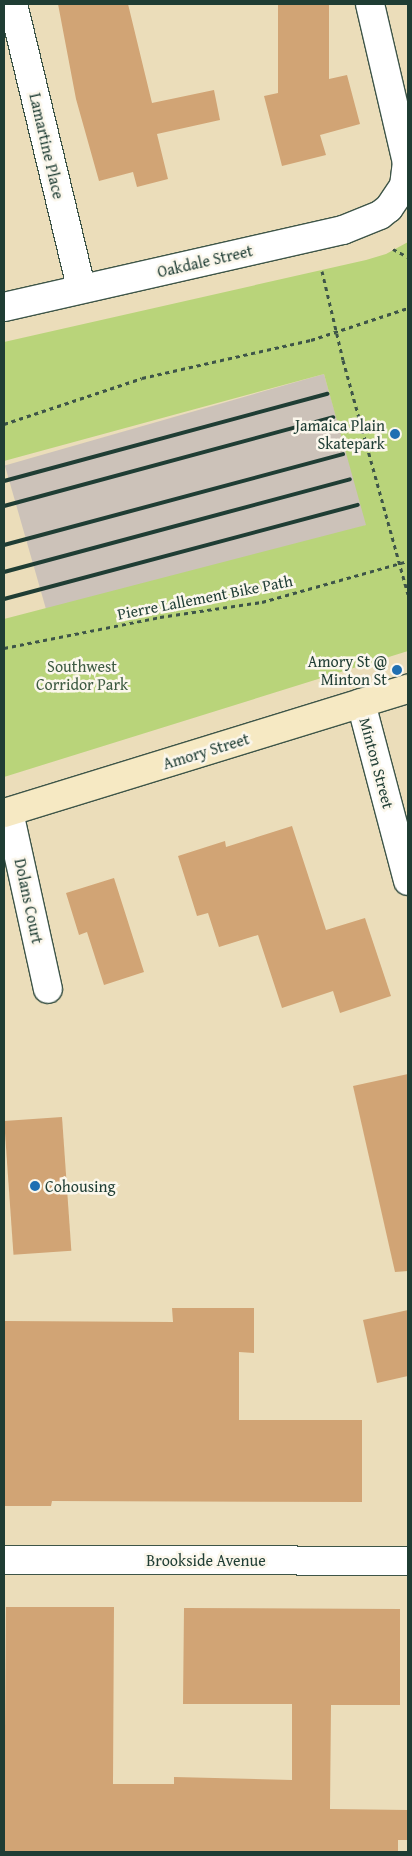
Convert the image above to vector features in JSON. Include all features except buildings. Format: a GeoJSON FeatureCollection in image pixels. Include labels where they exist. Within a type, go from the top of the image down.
{"type":"FeatureCollection","features":[{"type":"Feature","properties":{"kind":"street","name":"Lamartine Place"},"geometry":{"type":"LineString","coordinates":[[13,4],[81,288]]}},
{"type":"Feature","properties":{"kind":"street","name":"Oakdale Street"},"geometry":{"type":"LineString","coordinates":[[4,307],[343,230],[380,215],[399,198],[407,175],[407,163],[370,4]]}},
{"type":"Feature","properties":{"kind":"street","name":"Amory Street"},"geometry":{"type":"LineString","coordinates":[[6,813],[408,689]]}},
{"type":"Feature","properties":{"kind":"street","name":"Minton Street"},"geometry":{"type":"LineString","coordinates":[[362,703],[408,881]]}},
{"type":"Feature","properties":{"kind":"street","name":"Dolans Court"},"geometry":{"type":"LineString","coordinates":[[6,813],[48,989]]}},
{"type":"Feature","properties":{"kind":"street","name":"Brookside Avenue"},"geometry":{"type":"LineString","coordinates":[[4,1560],[408,1561]]}},
{"type":"Feature","properties":{"kind":"path"},"geometry":{"type":"LineString","coordinates":[[386,245],[408,257]]}},
{"type":"Feature","properties":{"kind":"path"},"geometry":{"type":"LineString","coordinates":[[320,263],[408,594]]}},
{"type":"Feature","properties":{"kind":"path"},"geometry":{"type":"LineString","coordinates":[[4,424],[142,378],[283,347],[337,332],[365,320],[408,308]]}},
{"type":"Feature","properties":{"kind":"path","name":"Pierre Lallement Bike Path"},"geometry":{"type":"LineString","coordinates":[[4,648],[160,618],[262,602],[408,561]]}},
{"type":"Feature","properties":{"kind":"shaded area"},"geometry":{"type":"Polygon","coordinates":[[[324,374],[367,525],[48,616],[5,466],[324,374]]]}},
{"type":"Feature","properties":{"kind":"green space","name":"Southwest Corridor Park"},"geometry":{"type":"Polygon","coordinates":[[[408,242],[408,651],[4,777],[4,619],[366,525],[324,374],[4,461],[4,342],[366,260],[386,254],[408,242]]]}},
{"type":"Feature","properties":{"kind":"railway"},"geometry":{"type":"LineString","coordinates":[[4,481],[327,394]]}},
{"type":"Feature","properties":{"kind":"railway"},"geometry":{"type":"LineString","coordinates":[[4,506],[333,417]]}},
{"type":"Feature","properties":{"kind":"railway"},"geometry":{"type":"LineString","coordinates":[[4,545],[343,454]]}},
{"type":"Feature","properties":{"kind":"railway"},"geometry":{"type":"LineString","coordinates":[[4,572],[350,479]]}},
{"type":"Feature","properties":{"kind":"railway"},"geometry":{"type":"LineString","coordinates":[[4,599],[358,505]]}},
{"type":"Feature","properties":{"kind":"place","name":"Jamaica Plain Skatepark"},"geometry":{"type":"Point","coordinates":[395,434]}},
{"type":"Feature","properties":{"kind":"place","name":"Amory St @ Minton St"},"geometry":{"type":"Point","coordinates":[397,670]}},
{"type":"Feature","properties":{"kind":"place","name":"Cohousing"},"geometry":{"type":"Point","coordinates":[35,1186]}}]}
